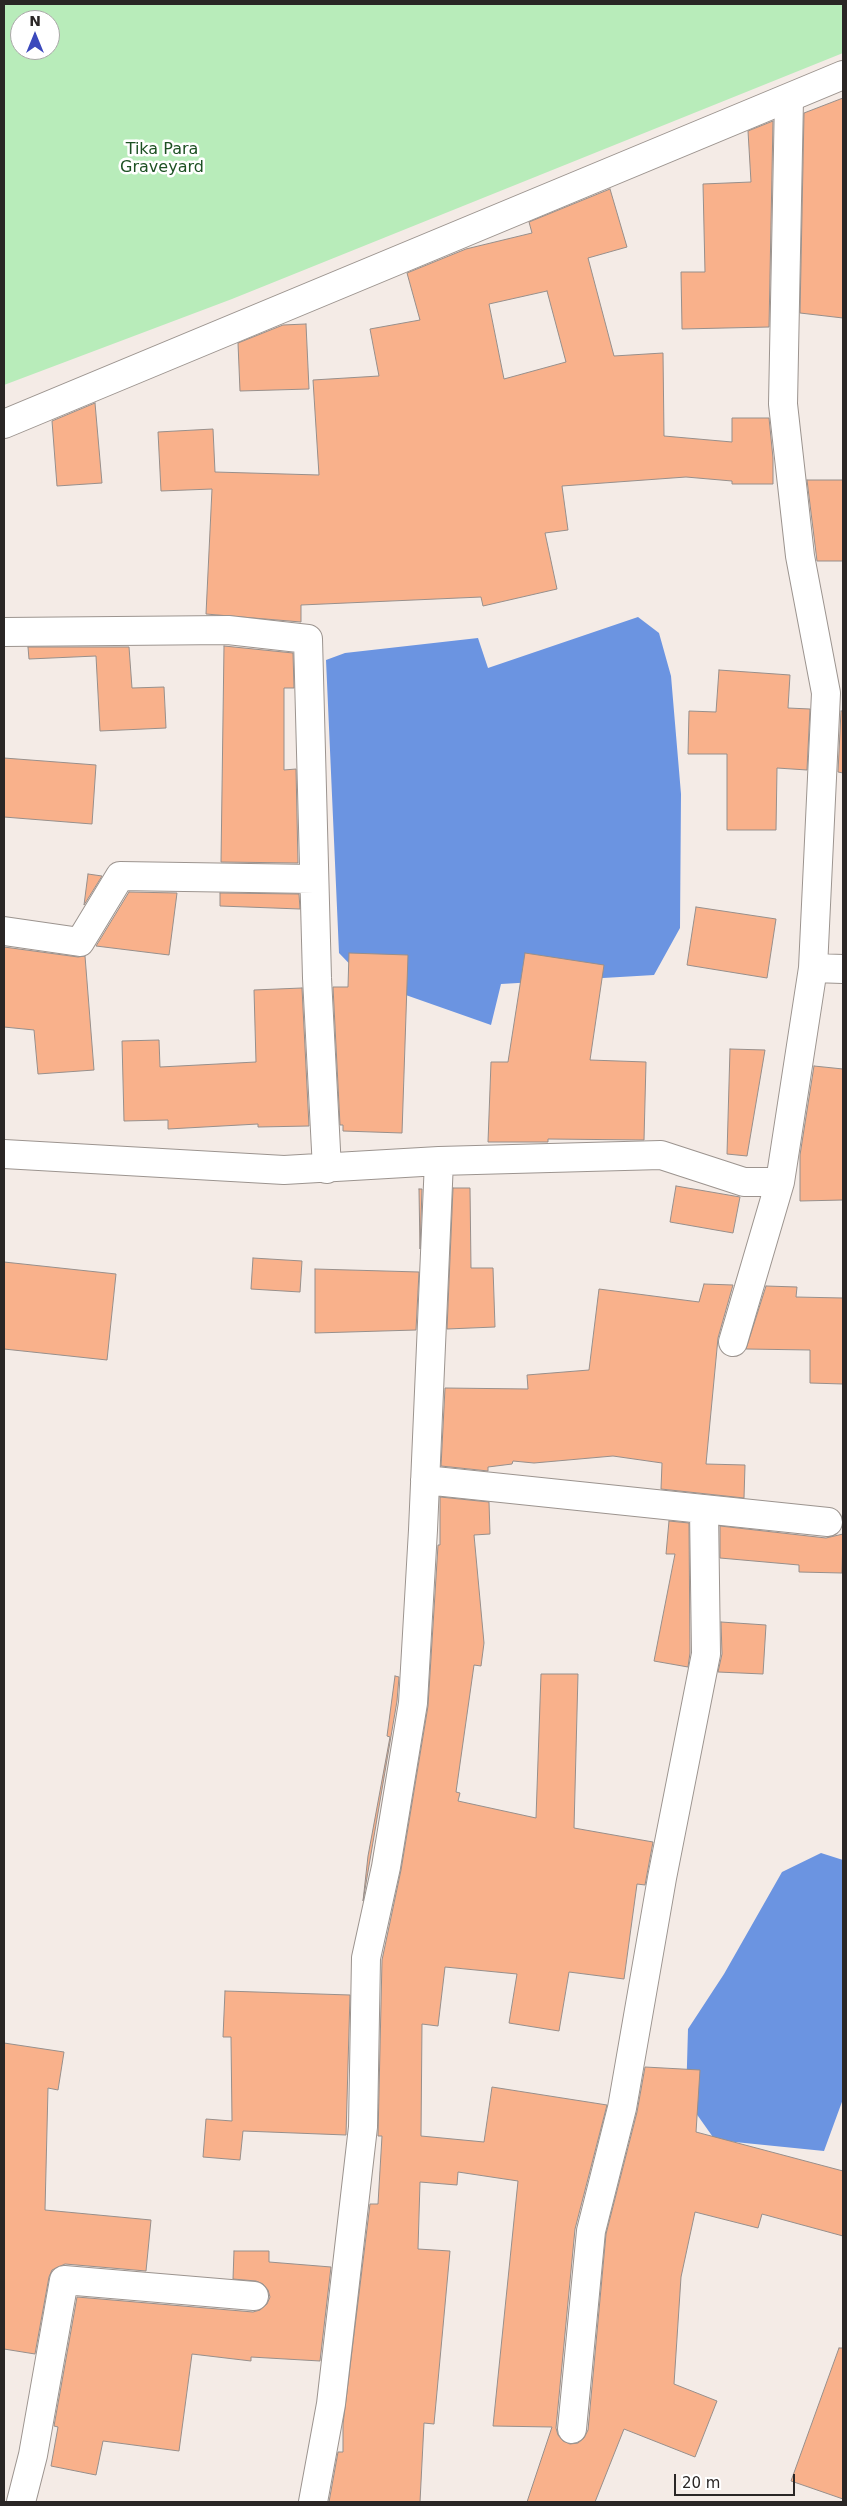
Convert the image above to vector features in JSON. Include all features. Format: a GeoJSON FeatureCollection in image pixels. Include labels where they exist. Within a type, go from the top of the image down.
{"type":"FeatureCollection","features":[{"type":"Feature","properties":{"kind":"street"},"geometry":{"type":"LineString","coordinates":[[4,424],[843,75]]}},
{"type":"Feature","properties":{"kind":"street"},"geometry":{"type":"LineString","coordinates":[[734,1342],[780,1182],[813,968],[826,693],[800,556],[783,404],[789,99]]}},
{"type":"Feature","properties":{"kind":"street"},"geometry":{"type":"LineString","coordinates":[[4,632],[228,630],[308,639],[314,879],[327,1169]]}},
{"type":"Feature","properties":{"kind":"street"},"geometry":{"type":"LineString","coordinates":[[4,931],[80,942],[120,876],[314,879]]}},
{"type":"Feature","properties":{"kind":"street"},"geometry":{"type":"LineString","coordinates":[[813,968],[843,970]]}},
{"type":"Feature","properties":{"kind":"street"},"geometry":{"type":"LineString","coordinates":[[4,1154],[284,1170],[439,1161],[661,1155],[744,1182],[780,1182]]}},
{"type":"Feature","properties":{"kind":"street"},"geometry":{"type":"LineString","coordinates":[[313,2502],[331,2404],[363,2127],[366,1958],[386,1867],[413,1703],[439,1161]]}},
{"type":"Feature","properties":{"kind":"street"},"geometry":{"type":"LineString","coordinates":[[425,1480],[828,1522]]}},
{"type":"Feature","properties":{"kind":"street"},"geometry":{"type":"LineString","coordinates":[[572,2429],[591,2231],[622,2108],[662,1878],[706,1654],[704,1510]]}},
{"type":"Feature","properties":{"kind":"street"},"geometry":{"type":"LineString","coordinates":[[21,2502],[33,2455],[64,2280],[254,2296]]}},
{"type":"Feature","properties":{"kind":"green space","name":"Tika Para Graveyard"},"geometry":{"type":"Polygon","coordinates":[[[4,4],[843,4],[843,53],[232,299],[4,385],[4,4]]]}},
{"type":"Feature","properties":{"kind":"water"},"geometry":{"type":"Polygon","coordinates":[[[638,617],[659,633],[671,676],[681,794],[680,928],[654,975],[501,984],[491,1025],[366,981],[339,953],[326,660],[345,653],[478,638],[488,668],[638,617]]]}},
{"type":"Feature","properties":{"kind":"water"},"geometry":{"type":"Polygon","coordinates":[[[821,1853],[843,1860],[843,2099],[824,2151],[715,2140],[686,2099],[688,2029],[724,1974],[782,1872],[821,1853]]]}},
{"type":"Feature","properties":{"kind":"building"},"geometry":{"type":"Polygon","coordinates":[[[843,98],[843,318],[800,313],[804,113],[843,98]]]}},
{"type":"Feature","properties":{"kind":"building"},"geometry":{"type":"Polygon","coordinates":[[[773,121],[769,327],[682,329],[681,272],[705,272],[703,184],[751,182],[748,131],[773,121]]]}},
{"type":"Feature","properties":{"kind":"building"},"geometry":{"type":"Polygon","coordinates":[[[610,189],[627,247],[588,258],[614,356],[663,353],[664,436],[732,442],[732,418],[769,418],[773,458],[773,484],[732,484],[732,481],[686,477],[562,486],[568,530],[545,533],[557,589],[483,606],[481,597],[301,605],[301,622],[206,614],[212,489],[161,491],[158,432],[213,429],[215,472],[319,475],[313,380],[379,376],[370,329],[420,320],[407,273],[466,249],[532,233],[529,222],[610,189]],[[547,291],[489,304],[504,379],[566,362],[547,291]]]}},
{"type":"Feature","properties":{"kind":"building"},"geometry":{"type":"Polygon","coordinates":[[[306,324],[309,389],[240,391],[238,343],[283,325],[306,324]]]}},
{"type":"Feature","properties":{"kind":"building"},"geometry":{"type":"Polygon","coordinates":[[[95,403],[102,483],[57,486],[52,421],[95,403]]]}},
{"type":"Feature","properties":{"kind":"building"},"geometry":{"type":"Polygon","coordinates":[[[807,480],[843,480],[843,561],[817,561],[807,480]]]}},
{"type":"Feature","properties":{"kind":"building"},"geometry":{"type":"Polygon","coordinates":[[[224,646],[293,653],[294,688],[284,688],[284,770],[296,769],[298,863],[221,862],[224,646]]]}},
{"type":"Feature","properties":{"kind":"building"},"geometry":{"type":"Polygon","coordinates":[[[28,647],[129,647],[132,688],[164,687],[166,728],[100,731],[96,656],[29,659],[28,647]]]}},
{"type":"Feature","properties":{"kind":"building"},"geometry":{"type":"Polygon","coordinates":[[[719,670],[790,675],[788,708],[810,709],[807,770],[777,768],[776,830],[727,830],[727,754],[688,754],[689,711],[716,712],[719,670]]]}},
{"type":"Feature","properties":{"kind":"building"},"geometry":{"type":"Polygon","coordinates":[[[841,711],[843,711],[843,773],[838,772],[841,711]]]}},
{"type":"Feature","properties":{"kind":"building"},"geometry":{"type":"Polygon","coordinates":[[[4,758],[96,765],[92,824],[4,817],[4,758]]]}},
{"type":"Feature","properties":{"kind":"building"},"geometry":{"type":"Polygon","coordinates":[[[88,874],[102,876],[84,905],[88,874]]]}},
{"type":"Feature","properties":{"kind":"building"},"geometry":{"type":"Polygon","coordinates":[[[129,892],[177,893],[169,955],[96,946],[129,892]]]}},
{"type":"Feature","properties":{"kind":"building"},"geometry":{"type":"Polygon","coordinates":[[[220,893],[299,894],[300,909],[220,906],[220,893]]]}},
{"type":"Feature","properties":{"kind":"building"},"geometry":{"type":"Polygon","coordinates":[[[696,907],[776,919],[767,978],[687,965],[696,907]]]}},
{"type":"Feature","properties":{"kind":"building"},"geometry":{"type":"Polygon","coordinates":[[[4,947],[78,957],[85,956],[94,1070],[38,1074],[34,1030],[4,1027],[4,947]]]}},
{"type":"Feature","properties":{"kind":"building"},"geometry":{"type":"Polygon","coordinates":[[[349,953],[408,955],[402,1133],[343,1131],[343,1125],[340,1125],[333,987],[348,987],[349,953]]]}},
{"type":"Feature","properties":{"kind":"building"},"geometry":{"type":"Polygon","coordinates":[[[525,953],[604,965],[590,1060],[646,1062],[644,1140],[548,1139],[548,1142],[488,1142],[491,1062],[508,1062],[525,953]]]}},
{"type":"Feature","properties":{"kind":"building"},"geometry":{"type":"Polygon","coordinates":[[[302,988],[309,1126],[258,1127],[258,1124],[168,1129],[168,1120],[124,1121],[122,1041],[159,1040],[160,1067],[256,1062],[254,990],[302,988]]]}},
{"type":"Feature","properties":{"kind":"building"},"geometry":{"type":"Polygon","coordinates":[[[730,1049],[765,1050],[747,1156],[727,1154],[730,1049]]]}},
{"type":"Feature","properties":{"kind":"building"},"geometry":{"type":"Polygon","coordinates":[[[814,1066],[843,1069],[843,1200],[800,1201],[800,1155],[814,1066]]]}},
{"type":"Feature","properties":{"kind":"building"},"geometry":{"type":"Polygon","coordinates":[[[676,1186],[740,1197],[733,1233],[670,1222],[676,1186]]]}},
{"type":"Feature","properties":{"kind":"building"},"geometry":{"type":"Polygon","coordinates":[[[453,1188],[470,1188],[471,1268],[493,1268],[495,1327],[447,1329],[453,1188]]]}},
{"type":"Feature","properties":{"kind":"building"},"geometry":{"type":"Polygon","coordinates":[[[419,1189],[422,1189],[420,1249],[419,1189]]]}},
{"type":"Feature","properties":{"kind":"building"},"geometry":{"type":"Polygon","coordinates":[[[253,1258],[302,1261],[300,1292],[251,1289],[253,1258]]]}},
{"type":"Feature","properties":{"kind":"building"},"geometry":{"type":"Polygon","coordinates":[[[4,1262],[116,1274],[107,1360],[4,1349],[4,1262]]]}},
{"type":"Feature","properties":{"kind":"building"},"geometry":{"type":"Polygon","coordinates":[[[315,1269],[419,1272],[416,1330],[315,1333],[315,1269]]]}},
{"type":"Feature","properties":{"kind":"building"},"geometry":{"type":"Polygon","coordinates":[[[704,1284],[733,1285],[718,1338],[706,1464],[745,1465],[744,1498],[661,1489],[662,1463],[613,1456],[534,1463],[513,1461],[512,1464],[488,1467],[488,1471],[441,1466],[445,1388],[528,1389],[527,1375],[589,1370],[599,1289],[699,1302],[704,1284]]]}},
{"type":"Feature","properties":{"kind":"building"},"geometry":{"type":"Polygon","coordinates":[[[766,1286],[797,1287],[796,1297],[843,1298],[843,1384],[810,1383],[810,1350],[746,1349],[766,1286]]]}},
{"type":"Feature","properties":{"kind":"building"},"geometry":{"type":"Polygon","coordinates":[[[440,1497],[489,1502],[490,1534],[474,1535],[484,1643],[481,1666],[474,1665],[456,1792],[460,1793],[458,1801],[536,1818],[541,1674],[578,1674],[574,1828],[653,1842],[645,1885],[637,1884],[624,1979],[569,1972],[559,2031],[509,2023],[517,1974],[445,1967],[438,2026],[422,2024],[421,2136],[484,2142],[492,2087],[607,2105],[575,2229],[556,2428],[558,2435],[563,2441],[570,2444],[578,2443],[584,2438],[588,2430],[606,2234],[637,2112],[645,2067],[700,2070],[696,2132],[843,2171],[843,2236],[762,2214],[758,2228],[695,2212],[681,2277],[674,2384],[717,2401],[695,2457],[624,2429],[595,2502],[527,2502],[552,2427],[493,2426],[518,2181],[458,2172],[457,2185],[420,2182],[418,2249],[450,2251],[434,2424],[424,2423],[420,2502],[329,2502],[338,2452],[343,2452],[343,2424],[370,2204],[378,2204],[382,2136],[378,2136],[382,1960],[401,1870],[428,1706],[438,1545],[440,1545],[440,1497]]]}},
{"type":"Feature","properties":{"kind":"building"},"geometry":{"type":"Polygon","coordinates":[[[669,1521],[689,1523],[690,1653],[688,1667],[654,1661],[675,1554],[666,1554],[669,1521]]]}},
{"type":"Feature","properties":{"kind":"building"},"geometry":{"type":"Polygon","coordinates":[[[720,1526],[826,1538],[843,1534],[842,1573],[799,1572],[799,1565],[720,1558],[720,1526]]]}},
{"type":"Feature","properties":{"kind":"building"},"geometry":{"type":"Polygon","coordinates":[[[721,1622],[766,1625],[763,1674],[718,1672],[722,1654],[721,1622]]]}},
{"type":"Feature","properties":{"kind":"building"},"geometry":{"type":"Polygon","coordinates":[[[395,1676],[399,1677],[397,1701],[363,1901],[368,1856],[390,1737],[387,1736],[395,1676]]]}},
{"type":"Feature","properties":{"kind":"building"},"geometry":{"type":"Polygon","coordinates":[[[225,1991],[350,1995],[346,2135],[243,2131],[240,2160],[203,2157],[206,2119],[232,2121],[231,2037],[223,2037],[225,1991]]]}},
{"type":"Feature","properties":{"kind":"building"},"geometry":{"type":"Polygon","coordinates":[[[4,2043],[64,2052],[58,2090],[48,2088],[45,2210],[151,2220],[146,2271],[65,2264],[52,2270],[49,2277],[35,2354],[4,2349],[4,2043]]]}},
{"type":"Feature","properties":{"kind":"building"},"geometry":{"type":"Polygon","coordinates":[[[234,2251],[269,2251],[269,2262],[331,2267],[320,2361],[251,2357],[251,2361],[192,2354],[179,2451],[103,2441],[96,2475],[51,2466],[58,2427],[54,2426],[77,2297],[253,2312],[260,2310],[267,2304],[270,2297],[268,2290],[263,2284],[256,2281],[233,2279],[234,2251]]]}},
{"type":"Feature","properties":{"kind":"building"},"geometry":{"type":"Polygon","coordinates":[[[839,2348],[843,2348],[843,2499],[791,2481],[839,2348]]]}}]}
